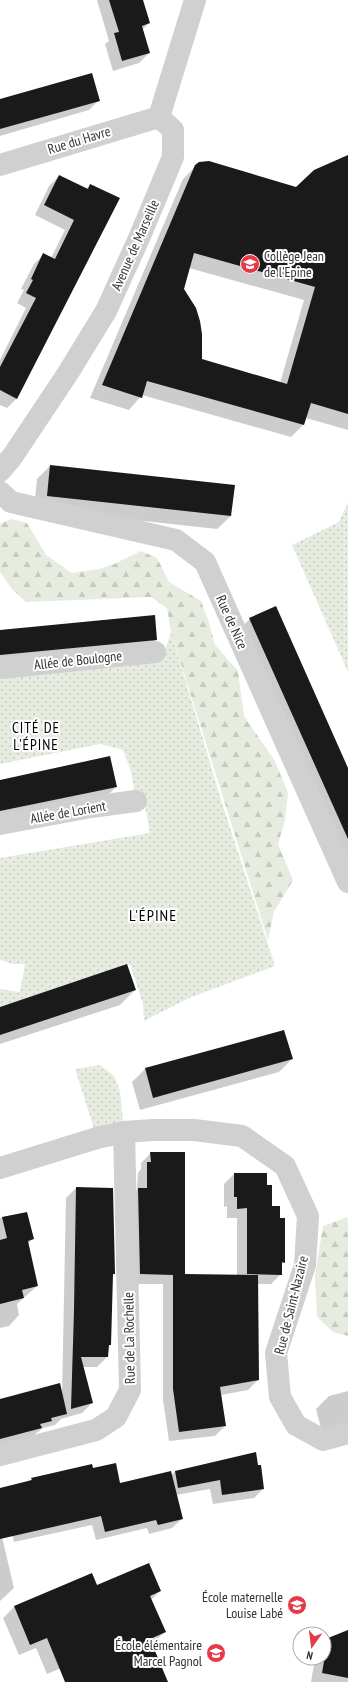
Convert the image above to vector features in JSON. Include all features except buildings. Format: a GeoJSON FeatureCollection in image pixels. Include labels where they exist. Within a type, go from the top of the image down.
{"type":"FeatureCollection","features":[{"type":"Feature","properties":{"kind":"street"},"geometry":{"type":"LineString","coordinates":[[159,117],[195,0]]}},
{"type":"Feature","properties":{"kind":"street","name":"Rue du Havre"},"geometry":{"type":"LineString","coordinates":[[0,165],[159,117]]}},
{"type":"Feature","properties":{"kind":"street","name":"Avenue de Marseille"},"geometry":{"type":"LineString","coordinates":[[0,471],[12,457],[76,361],[106,311],[140,236],[173,157],[174,130],[159,117]]}},
{"type":"Feature","properties":{"kind":"street","name":"Rue de Nice"},"geometry":{"type":"LineString","coordinates":[[0,492],[11,502],[176,540],[205,562],[348,882]]}},
{"type":"Feature","properties":{"kind":"street","name":"Allée de Boulogne"},"geometry":{"type":"LineString","coordinates":[[0,668],[155,652]]}},
{"type":"Feature","properties":{"kind":"street","name":"Allée de Lorient"},"geometry":{"type":"LineString","coordinates":[[0,824],[91,807],[136,801]]}},
{"type":"Feature","properties":{"kind":"street","name":"Rue de Saint-Nazaire"},"geometry":{"type":"LineString","coordinates":[[0,1168],[97,1138],[137,1130],[194,1130],[242,1136],[285,1166],[308,1216],[305,1265],[276,1352],[280,1397],[296,1425],[324,1440],[348,1434]]}},
{"type":"Feature","properties":{"kind":"street","name":"Rue de La Rochelle"},"geometry":{"type":"LineString","coordinates":[[0,1455],[96,1430],[116,1417],[130,1390],[126,1157],[124,1132]]}},
{"type":"Feature","properties":{"kind":"green space"},"geometry":{"type":"Polygon","coordinates":[[[348,502],[348,672],[292,545],[339,522],[348,502]]]}},
{"type":"Feature","properties":{"kind":"green space"},"geometry":{"type":"Polygon","coordinates":[[[11,519],[27,523],[46,555],[72,573],[99,569],[114,564],[141,551],[157,558],[169,582],[201,601],[215,645],[238,671],[244,716],[275,761],[288,793],[285,820],[278,844],[293,880],[274,912],[268,940],[171,632],[167,608],[151,597],[26,602],[12,589],[0,572],[0,524],[11,519]]]}},
{"type":"Feature","properties":{"kind":"green space"},"geometry":{"type":"Polygon","coordinates":[[[171,632],[222,803],[275,966],[189,998],[144,1021],[143,1004],[130,964],[0,1007],[0,989],[20,992],[25,964],[13,964],[0,960],[0,858],[150,833],[144,801],[136,801],[131,771],[123,750],[100,744],[0,764],[0,668],[155,652],[166,648],[171,632]]]}},
{"type":"Feature","properties":{"kind":"green space"},"geometry":{"type":"Polygon","coordinates":[[[100,1065],[114,1076],[120,1091],[124,1132],[97,1138],[75,1069],[100,1065]]]}},
{"type":"Feature","properties":{"kind":"green space"},"geometry":{"type":"Polygon","coordinates":[[[347,1217],[348,1336],[333,1332],[317,1317],[315,1276],[323,1226],[347,1217]]]}},
{"type":"Feature","properties":{"kind":"place","name":"Collège Jean de l'Epine"},"geometry":{"type":"Point","coordinates":[250,264]}},
{"type":"Feature","properties":{"kind":"place","name":"École maternelle Louise Labé"},"geometry":{"type":"Point","coordinates":[297,1605]}},
{"type":"Feature","properties":{"kind":"place","name":"École élémentaire Marcel Pagnol"},"geometry":{"type":"Point","coordinates":[216,1653]}},
{"type":"Feature","properties":{"kind":"district","name":"CITÉ DE L'ÉPINE"},"geometry":{"type":"Point","coordinates":[36,736]}},
{"type":"Feature","properties":{"kind":"district","name":"L'ÉPINE"},"geometry":{"type":"Point","coordinates":[153,915]}}]}
